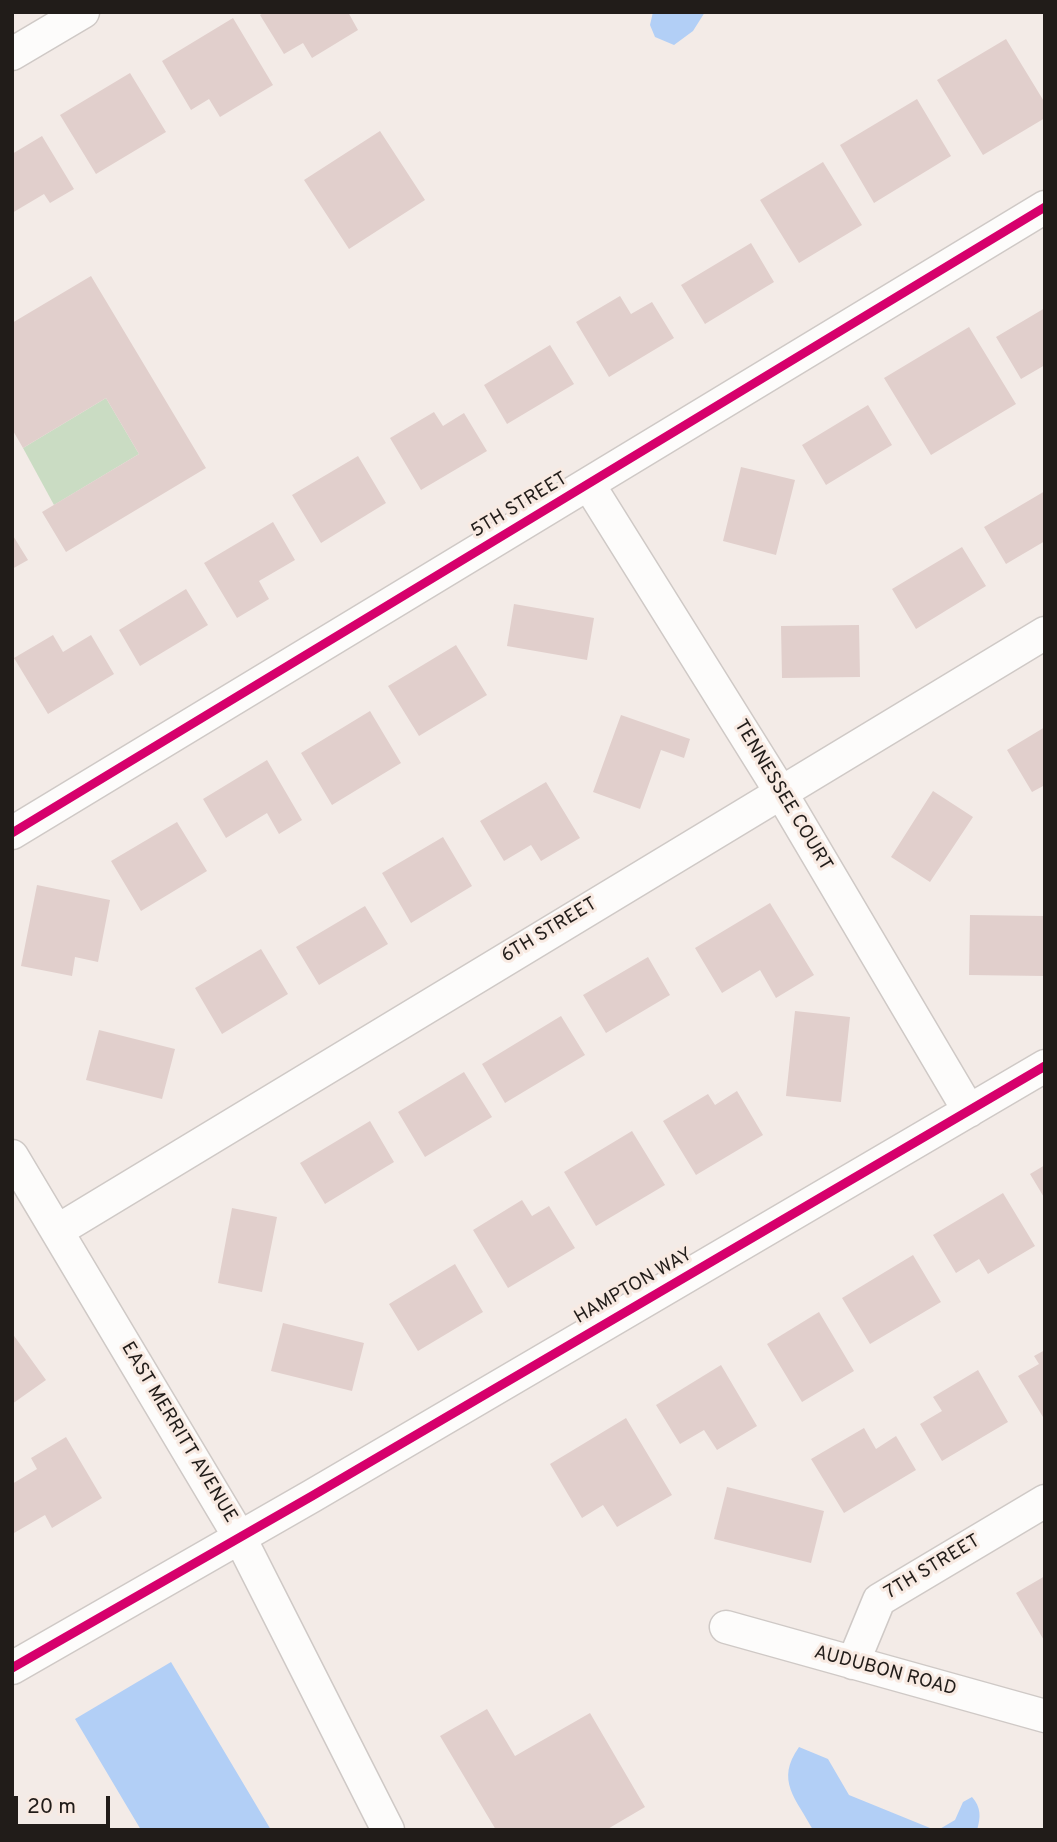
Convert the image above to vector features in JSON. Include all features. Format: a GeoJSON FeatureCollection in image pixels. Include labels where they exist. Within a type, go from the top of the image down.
{"type":"FeatureCollection","features":[{"type":"Feature","properties":{"kind":"street"},"geometry":{"type":"LineString","coordinates":[[12,54],[83,12]]}},
{"type":"Feature","properties":{"kind":"street","name":"5TH STREET"},"geometry":{"type":"LineString","coordinates":[[12,832],[1045,207]]}},
{"type":"Feature","properties":{"kind":"street","name":"TENNESSEE COURT"},"geometry":{"type":"LineString","coordinates":[[589,485],[780,791],[969,1111]]}},
{"type":"Feature","properties":{"kind":"street","name":"6TH STREET"},"geometry":{"type":"LineString","coordinates":[[57,1231],[1045,633]]}},
{"type":"Feature","properties":{"kind":"street","name":"HAMPTON WAY"},"geometry":{"type":"LineString","coordinates":[[12,1668],[240,1538],[1045,1066]]}},
{"type":"Feature","properties":{"kind":"street","name":"EAST MERRITT AVENUE"},"geometry":{"type":"LineString","coordinates":[[12,1156],[240,1538],[388,1830]]}},
{"type":"Feature","properties":{"kind":"street","name":"7TH STREET"},"geometry":{"type":"LineString","coordinates":[[853,1664],[879,1600],[1045,1501]]}},
{"type":"Feature","properties":{"kind":"street","name":"AUDUBON ROAD"},"geometry":{"type":"LineString","coordinates":[[726,1627],[1045,1716]]}},
{"type":"Feature","properties":{"kind":"green space"},"geometry":{"type":"Polygon","coordinates":[[[106,398],[139,454],[54,505],[23,448],[106,398]]]}},
{"type":"Feature","properties":{"kind":"water"},"geometry":{"type":"Polygon","coordinates":[[[653,12],[705,12],[693,31],[674,45],[655,37],[650,25],[653,12]]]}},
{"type":"Feature","properties":{"kind":"water"},"geometry":{"type":"Polygon","coordinates":[[[171,1662],[271,1830],[141,1830],[75,1719],[171,1662]]]}},
{"type":"Feature","properties":{"kind":"water"},"geometry":{"type":"Polygon","coordinates":[[[799,1747],[828,1759],[849,1795],[935,1830],[813,1830],[795,1799],[788,1780],[792,1759],[799,1747]]]}},
{"type":"Feature","properties":{"kind":"water"},"geometry":{"type":"Polygon","coordinates":[[[972,1797],[979,1812],[977,1830],[938,1830],[955,1820],[963,1802],[972,1797]]]}},
{"type":"Feature","properties":{"kind":"building"},"geometry":{"type":"Polygon","coordinates":[[[265,12],[348,12],[358,30],[312,58],[303,43],[284,54],[260,15],[265,12]]]}},
{"type":"Feature","properties":{"kind":"building"},"geometry":{"type":"Polygon","coordinates":[[[233,18],[273,85],[220,117],[209,99],[191,110],[162,61],[233,18]]]}},
{"type":"Feature","properties":{"kind":"building"},"geometry":{"type":"Polygon","coordinates":[[[1006,39],[1045,103],[1045,118],[983,155],[937,80],[1006,39]]]}},
{"type":"Feature","properties":{"kind":"building"},"geometry":{"type":"Polygon","coordinates":[[[130,73],[166,132],[96,174],[60,115],[130,73]]]}},
{"type":"Feature","properties":{"kind":"building"},"geometry":{"type":"Polygon","coordinates":[[[917,99],[951,156],[874,203],[840,145],[917,99]]]}},
{"type":"Feature","properties":{"kind":"building"},"geometry":{"type":"Polygon","coordinates":[[[380,131],[425,200],[349,249],[304,180],[380,131]]]}},
{"type":"Feature","properties":{"kind":"building"},"geometry":{"type":"Polygon","coordinates":[[[42,136],[74,189],[50,203],[44,194],[12,213],[12,154],[42,136]]]}},
{"type":"Feature","properties":{"kind":"building"},"geometry":{"type":"Polygon","coordinates":[[[823,162],[862,225],[799,263],[760,200],[823,162]]]}},
{"type":"Feature","properties":{"kind":"building"},"geometry":{"type":"Polygon","coordinates":[[[751,243],[774,282],[705,324],[681,285],[751,243]]]}},
{"type":"Feature","properties":{"kind":"building"},"geometry":{"type":"Polygon","coordinates":[[[91,276],[206,468],[66,552],[42,512],[139,454],[106,398],[23,448],[12,429],[12,323],[91,276]]]}},
{"type":"Feature","properties":{"kind":"building"},"geometry":{"type":"Polygon","coordinates":[[[620,296],[631,314],[652,302],[674,338],[609,377],[576,322],[620,296]]]}},
{"type":"Feature","properties":{"kind":"building"},"geometry":{"type":"Polygon","coordinates":[[[1045,308],[1045,365],[1021,379],[996,337],[1045,308]]]}},
{"type":"Feature","properties":{"kind":"building"},"geometry":{"type":"Polygon","coordinates":[[[969,327],[1016,404],[931,455],[884,378],[969,327]]]}},
{"type":"Feature","properties":{"kind":"building"},"geometry":{"type":"Polygon","coordinates":[[[550,345],[574,384],[507,424],[484,385],[550,345]]]}},
{"type":"Feature","properties":{"kind":"building"},"geometry":{"type":"Polygon","coordinates":[[[868,405],[892,445],[826,485],[802,445],[868,405]]]}},
{"type":"Feature","properties":{"kind":"building"},"geometry":{"type":"Polygon","coordinates":[[[434,412],[443,426],[464,413],[487,451],[421,490],[390,438],[434,412]]]}},
{"type":"Feature","properties":{"kind":"building"},"geometry":{"type":"Polygon","coordinates":[[[358,456],[386,503],[321,543],[292,495],[358,456]]]}},
{"type":"Feature","properties":{"kind":"building"},"geometry":{"type":"Polygon","coordinates":[[[741,467],[795,480],[776,555],[723,541],[741,467]]]}},
{"type":"Feature","properties":{"kind":"building"},"geometry":{"type":"Polygon","coordinates":[[[1045,491],[1045,541],[1006,564],[984,527],[1045,491]]]}},
{"type":"Feature","properties":{"kind":"building"},"geometry":{"type":"Polygon","coordinates":[[[273,522],[295,560],[259,581],[269,599],[237,618],[204,563],[273,522]]]}},
{"type":"Feature","properties":{"kind":"building"},"geometry":{"type":"Polygon","coordinates":[[[12,534],[28,560],[12,569],[12,534]]]}},
{"type":"Feature","properties":{"kind":"building"},"geometry":{"type":"Polygon","coordinates":[[[962,547],[986,586],[916,629],[892,589],[962,547]]]}},
{"type":"Feature","properties":{"kind":"building"},"geometry":{"type":"Polygon","coordinates":[[[186,589],[208,625],[140,666],[119,630],[186,589]]]}},
{"type":"Feature","properties":{"kind":"building"},"geometry":{"type":"Polygon","coordinates":[[[514,604],[594,618],[587,660],[507,646],[514,604]]]}},
{"type":"Feature","properties":{"kind":"building"},"geometry":{"type":"Polygon","coordinates":[[[859,625],[860,677],[782,678],[781,626],[859,625]]]}},
{"type":"Feature","properties":{"kind":"building"},"geometry":{"type":"Polygon","coordinates":[[[53,635],[63,652],[91,635],[114,674],[48,714],[14,658],[53,635]]]}},
{"type":"Feature","properties":{"kind":"building"},"geometry":{"type":"Polygon","coordinates":[[[456,645],[487,695],[419,736],[388,686],[456,645]]]}},
{"type":"Feature","properties":{"kind":"building"},"geometry":{"type":"Polygon","coordinates":[[[370,711],[401,763],[332,805],[301,753],[370,711]]]}},
{"type":"Feature","properties":{"kind":"building"},"geometry":{"type":"Polygon","coordinates":[[[621,715],[690,739],[684,758],[661,750],[640,809],[593,792],[621,715]]]}},
{"type":"Feature","properties":{"kind":"building"},"geometry":{"type":"Polygon","coordinates":[[[1045,727],[1045,785],[1032,792],[1007,750],[1045,727]]]}},
{"type":"Feature","properties":{"kind":"building"},"geometry":{"type":"Polygon","coordinates":[[[267,760],[302,820],[279,834],[267,813],[226,838],[203,799],[267,760]]]}},
{"type":"Feature","properties":{"kind":"building"},"geometry":{"type":"Polygon","coordinates":[[[546,782],[580,838],[541,861],[531,845],[504,861],[480,821],[546,782]]]}},
{"type":"Feature","properties":{"kind":"building"},"geometry":{"type":"Polygon","coordinates":[[[933,791],[973,817],[930,882],[891,857],[933,791]]]}},
{"type":"Feature","properties":{"kind":"building"},"geometry":{"type":"Polygon","coordinates":[[[177,822],[207,871],[141,911],[111,861],[177,822]]]}},
{"type":"Feature","properties":{"kind":"building"},"geometry":{"type":"Polygon","coordinates":[[[443,837],[472,886],[411,923],[382,873],[443,837]]]}},
{"type":"Feature","properties":{"kind":"building"},"geometry":{"type":"Polygon","coordinates":[[[37,885],[110,900],[98,962],[75,957],[72,976],[21,966],[37,885]]]}},
{"type":"Feature","properties":{"kind":"building"},"geometry":{"type":"Polygon","coordinates":[[[770,903],[814,975],[776,998],[760,970],[722,993],[695,948],[770,903]]]}},
{"type":"Feature","properties":{"kind":"building"},"geometry":{"type":"Polygon","coordinates":[[[365,906],[388,944],[319,985],[296,947],[365,906]]]}},
{"type":"Feature","properties":{"kind":"building"},"geometry":{"type":"Polygon","coordinates":[[[970,915],[1045,916],[1045,976],[969,975],[970,915]]]}},
{"type":"Feature","properties":{"kind":"building"},"geometry":{"type":"Polygon","coordinates":[[[261,949],[288,994],[222,1034],[195,988],[261,949]]]}},
{"type":"Feature","properties":{"kind":"building"},"geometry":{"type":"Polygon","coordinates":[[[648,957],[670,995],[606,1033],[583,995],[648,957]]]}},
{"type":"Feature","properties":{"kind":"building"},"geometry":{"type":"Polygon","coordinates":[[[795,1011],[850,1017],[841,1102],[786,1096],[795,1011]]]}},
{"type":"Feature","properties":{"kind":"building"},"geometry":{"type":"Polygon","coordinates":[[[561,1016],[585,1055],[505,1103],[482,1064],[561,1016]]]}},
{"type":"Feature","properties":{"kind":"building"},"geometry":{"type":"Polygon","coordinates":[[[99,1030],[175,1049],[162,1099],[86,1080],[99,1030]]]}},
{"type":"Feature","properties":{"kind":"building"},"geometry":{"type":"Polygon","coordinates":[[[464,1072],[492,1117],[425,1157],[398,1112],[464,1072]]]}},
{"type":"Feature","properties":{"kind":"building"},"geometry":{"type":"Polygon","coordinates":[[[737,1091],[763,1135],[696,1175],[663,1121],[708,1094],[715,1105],[737,1091]]]}},
{"type":"Feature","properties":{"kind":"building"},"geometry":{"type":"Polygon","coordinates":[[[370,1121],[394,1162],[325,1204],[300,1163],[370,1121]]]}},
{"type":"Feature","properties":{"kind":"building"},"geometry":{"type":"Polygon","coordinates":[[[632,1131],[665,1185],[596,1226],[564,1172],[632,1131]]]}},
{"type":"Feature","properties":{"kind":"building"},"geometry":{"type":"Polygon","coordinates":[[[1045,1165],[1045,1199],[1030,1174],[1045,1165]]]}},
{"type":"Feature","properties":{"kind":"building"},"geometry":{"type":"Polygon","coordinates":[[[1003,1193],[1035,1246],[988,1274],[979,1259],[956,1273],[933,1235],[1003,1193]]]}},
{"type":"Feature","properties":{"kind":"building"},"geometry":{"type":"Polygon","coordinates":[[[522,1200],[532,1216],[549,1206],[575,1248],[508,1288],[473,1230],[522,1200]]]}},
{"type":"Feature","properties":{"kind":"building"},"geometry":{"type":"Polygon","coordinates":[[[232,1208],[277,1217],[262,1292],[218,1283],[232,1208]]]}},
{"type":"Feature","properties":{"kind":"building"},"geometry":{"type":"Polygon","coordinates":[[[913,1255],[941,1302],[870,1344],[842,1298],[913,1255]]]}},
{"type":"Feature","properties":{"kind":"building"},"geometry":{"type":"Polygon","coordinates":[[[455,1264],[483,1312],[418,1351],[389,1304],[455,1264]]]}},
{"type":"Feature","properties":{"kind":"building"},"geometry":{"type":"Polygon","coordinates":[[[819,1312],[854,1371],[802,1402],[767,1344],[819,1312]]]}},
{"type":"Feature","properties":{"kind":"building"},"geometry":{"type":"Polygon","coordinates":[[[283,1323],[364,1343],[352,1391],[271,1371],[283,1323]]]}},
{"type":"Feature","properties":{"kind":"building"},"geometry":{"type":"Polygon","coordinates":[[[12,1333],[46,1380],[12,1404],[12,1333]]]}},
{"type":"Feature","properties":{"kind":"building"},"geometry":{"type":"Polygon","coordinates":[[[1045,1350],[1043,1417],[1018,1376],[1039,1364],[1034,1356],[1045,1350]]]}},
{"type":"Feature","properties":{"kind":"building"},"geometry":{"type":"Polygon","coordinates":[[[721,1365],[757,1426],[717,1450],[704,1430],[680,1444],[656,1405],[721,1365]]]}},
{"type":"Feature","properties":{"kind":"building"},"geometry":{"type":"Polygon","coordinates":[[[978,1370],[1008,1422],[942,1461],[920,1424],[942,1411],[933,1397],[978,1370]]]}},
{"type":"Feature","properties":{"kind":"building"},"geometry":{"type":"Polygon","coordinates":[[[626,1418],[672,1495],[617,1527],[603,1505],[582,1518],[550,1464],[626,1418]]]}},
{"type":"Feature","properties":{"kind":"building"},"geometry":{"type":"Polygon","coordinates":[[[864,1428],[876,1449],[896,1436],[916,1470],[844,1513],[811,1459],[864,1428]]]}},
{"type":"Feature","properties":{"kind":"building"},"geometry":{"type":"Polygon","coordinates":[[[66,1437],[102,1498],[52,1528],[45,1515],[14,1533],[12,1484],[37,1469],[31,1458],[66,1437]]]}},
{"type":"Feature","properties":{"kind":"building"},"geometry":{"type":"Polygon","coordinates":[[[727,1487],[824,1511],[811,1563],[714,1539],[727,1487]]]}},
{"type":"Feature","properties":{"kind":"building"},"geometry":{"type":"Polygon","coordinates":[[[1045,1576],[1045,1642],[1016,1593],[1045,1576]]]}},
{"type":"Feature","properties":{"kind":"building"},"geometry":{"type":"Polygon","coordinates":[[[487,1709],[515,1756],[590,1713],[645,1807],[606,1830],[496,1830],[440,1736],[487,1709]]]}},
{"type":"Feature","properties":{"kind":"cycle path"},"geometry":{"type":"LineString","coordinates":[[12,833],[1045,207]]}},
{"type":"Feature","properties":{"kind":"cycle path"},"geometry":{"type":"LineString","coordinates":[[12,1668],[312,1496],[1045,1066]]}}]}
